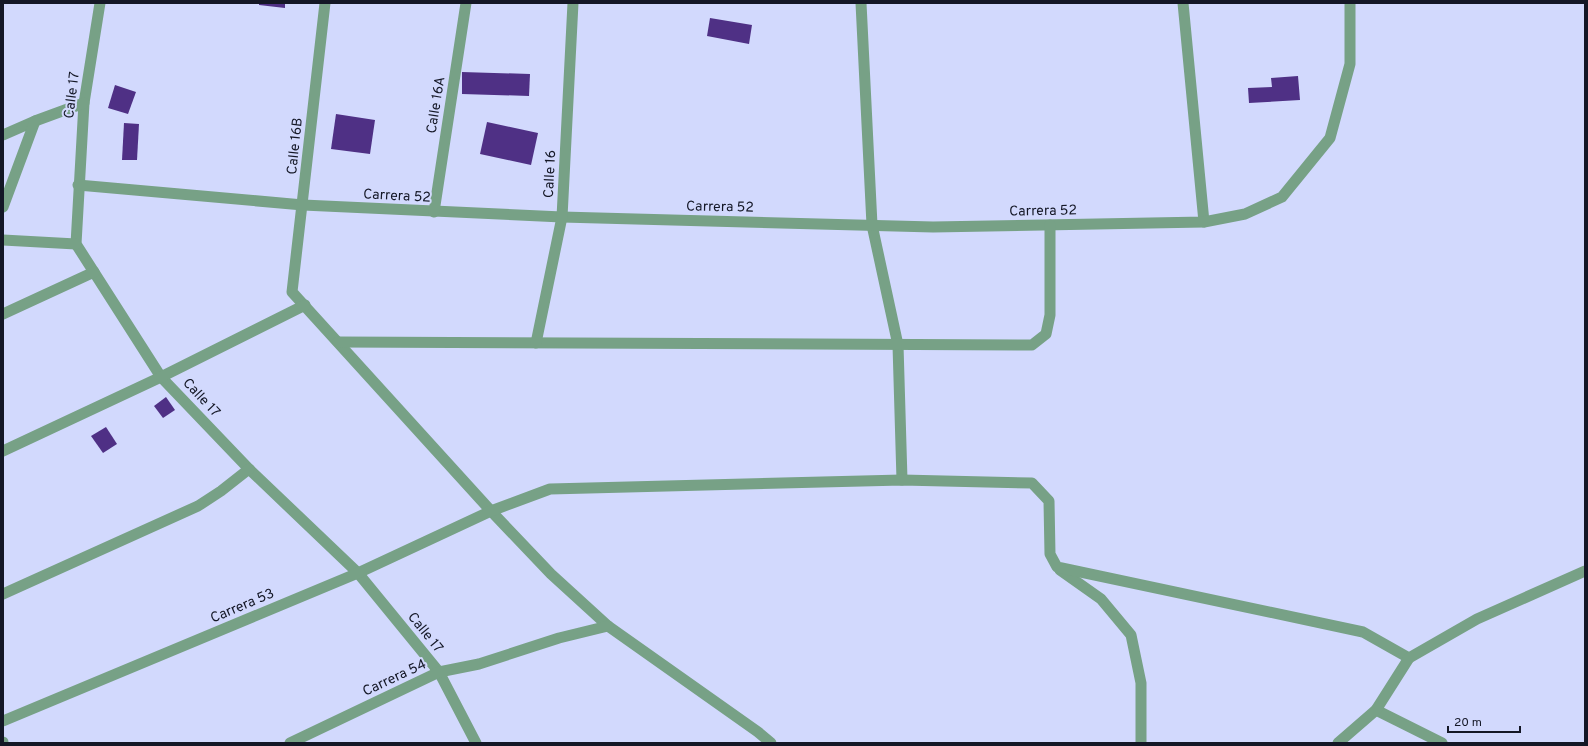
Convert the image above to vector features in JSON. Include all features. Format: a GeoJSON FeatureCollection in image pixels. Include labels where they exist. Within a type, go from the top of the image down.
{"type":"FeatureCollection","features":[{"type":"Feature","properties":{"kind":"street","name":"Calle 17"},"geometry":{"type":"LineString","coordinates":[[100,3],[84,103],[78,185],[76,244],[162,377],[249,469],[358,572],[439,672],[476,743]]}},
{"type":"Feature","properties":{"kind":"street","name":"Calle 16B"},"geometry":{"type":"LineString","coordinates":[[304,305],[292,292],[325,3]]}},
{"type":"Feature","properties":{"kind":"street","name":"Calle 16A"},"geometry":{"type":"LineString","coordinates":[[434,212],[466,3]]}},
{"type":"Feature","properties":{"kind":"street","name":"Calle 16"},"geometry":{"type":"LineString","coordinates":[[536,343],[562,217],[573,3]]}},
{"type":"Feature","properties":{"kind":"street"},"geometry":{"type":"LineString","coordinates":[[861,3],[872,225],[898,345],[902,480]]}},
{"type":"Feature","properties":{"kind":"street"},"geometry":{"type":"LineString","coordinates":[[1182,3],[1204,222]]}},
{"type":"Feature","properties":{"kind":"street","name":"Carrera 52"},"geometry":{"type":"LineString","coordinates":[[78,185],[303,205],[562,217],[933,227],[1204,222],[1245,214],[1282,197],[1330,138],[1350,64],[1350,3]]}},
{"type":"Feature","properties":{"kind":"street"},"geometry":{"type":"LineString","coordinates":[[3,135],[35,121],[84,103]]}},
{"type":"Feature","properties":{"kind":"street"},"geometry":{"type":"LineString","coordinates":[[3,207],[35,121]]}},
{"type":"Feature","properties":{"kind":"street"},"geometry":{"type":"LineString","coordinates":[[338,342],[1032,345],[1046,334],[1050,316],[1050,225]]}},
{"type":"Feature","properties":{"kind":"street"},"geometry":{"type":"LineString","coordinates":[[3,240],[76,244]]}},
{"type":"Feature","properties":{"kind":"street"},"geometry":{"type":"LineString","coordinates":[[3,314],[94,272]]}},
{"type":"Feature","properties":{"kind":"street"},"geometry":{"type":"LineString","coordinates":[[3,451],[162,377],[304,305],[491,511],[551,574],[608,626],[771,743]]}},
{"type":"Feature","properties":{"kind":"street"},"geometry":{"type":"LineString","coordinates":[[3,594],[198,506],[221,491],[249,469]]}},
{"type":"Feature","properties":{"kind":"street","name":"Carrera 53"},"geometry":{"type":"LineString","coordinates":[[3,721],[358,572],[491,511],[550,489],[902,480],[1032,483],[1050,501],[1050,554],[1056,567]]}},
{"type":"Feature","properties":{"kind":"street"},"geometry":{"type":"LineString","coordinates":[[1056,567],[1363,632],[1409,658]]}},
{"type":"Feature","properties":{"kind":"street"},"geometry":{"type":"LineString","coordinates":[[1056,567],[1101,599],[1131,636],[1141,683],[1141,743]]}},
{"type":"Feature","properties":{"kind":"street"},"geometry":{"type":"LineString","coordinates":[[1338,743],[1376,710],[1409,658],[1477,620],[1585,571]]}},
{"type":"Feature","properties":{"kind":"street","name":"Carrera 54"},"geometry":{"type":"LineString","coordinates":[[290,743],[439,672],[479,664],[559,638],[608,626]]}},
{"type":"Feature","properties":{"kind":"street"},"geometry":{"type":"LineString","coordinates":[[1376,710],[1442,743]]}},
{"type":"Feature","properties":{"kind":"building"},"geometry":{"type":"Polygon","coordinates":[[[259,3],[285,3],[285,8],[259,5],[259,3]]]}},
{"type":"Feature","properties":{"kind":"building"},"geometry":{"type":"Polygon","coordinates":[[[710,18],[752,25],[749,44],[707,36],[710,18]]]}},
{"type":"Feature","properties":{"kind":"building"},"geometry":{"type":"Polygon","coordinates":[[[462,72],[530,74],[529,96],[462,94],[462,72]]]}},
{"type":"Feature","properties":{"kind":"building"},"geometry":{"type":"Polygon","coordinates":[[[1298,76],[1300,100],[1249,103],[1248,88],[1272,87],[1271,78],[1298,76]]]}},
{"type":"Feature","properties":{"kind":"building"},"geometry":{"type":"Polygon","coordinates":[[[115,85],[136,92],[128,114],[108,108],[115,85]]]}},
{"type":"Feature","properties":{"kind":"building"},"geometry":{"type":"Polygon","coordinates":[[[336,114],[375,120],[370,154],[331,149],[336,114]]]}},
{"type":"Feature","properties":{"kind":"building"},"geometry":{"type":"Polygon","coordinates":[[[487,122],[538,133],[531,165],[480,154],[487,122]]]}},
{"type":"Feature","properties":{"kind":"building"},"geometry":{"type":"Polygon","coordinates":[[[124,123],[139,124],[137,160],[122,160],[124,123]]]}},
{"type":"Feature","properties":{"kind":"building"},"geometry":{"type":"Polygon","coordinates":[[[166,397],[175,410],[163,418],[154,406],[166,397]]]}},
{"type":"Feature","properties":{"kind":"building"},"geometry":{"type":"Polygon","coordinates":[[[106,427],[117,444],[103,453],[91,436],[106,427]]]}}]}
